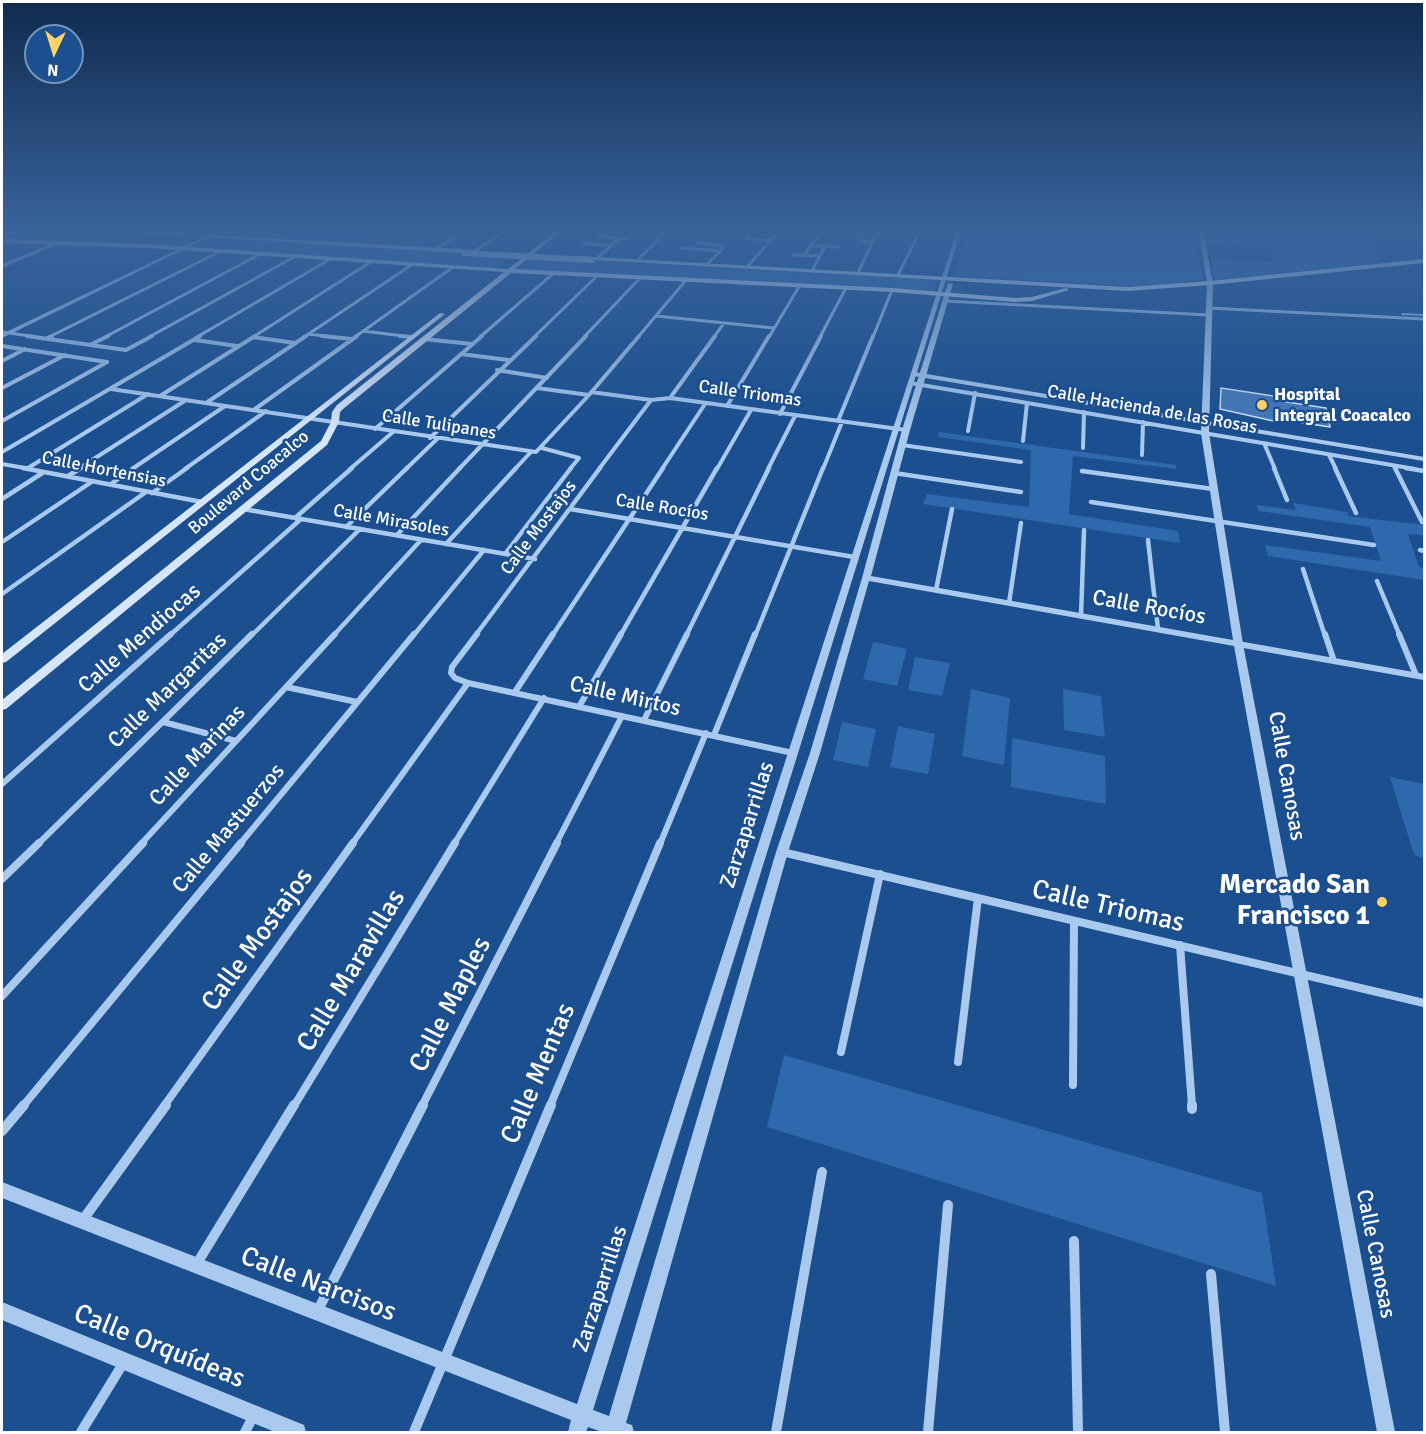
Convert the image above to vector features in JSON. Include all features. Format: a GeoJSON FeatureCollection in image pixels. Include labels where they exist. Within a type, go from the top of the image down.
{"type":"FeatureCollection","features":[{"type":"Feature","properties":{"kind":"main road","name":"Boulevard Coacalco"},"geometry":{"type":"LineString","coordinates":[[2,659],[462,298]]}},
{"type":"Feature","properties":{"kind":"main road","name":"Boulevard Coacalco"},"geometry":{"type":"LineString","coordinates":[[2,706],[324,443],[340,407],[475,298]]}},
{"type":"Feature","properties":{"kind":"main road"},"geometry":{"type":"LineString","coordinates":[[982,298],[1024,300],[1032,298]]}},
{"type":"Feature","properties":{"kind":"street"},"geometry":{"type":"LineString","coordinates":[[3,333],[74,298]]}},
{"type":"Feature","properties":{"kind":"street"},"geometry":{"type":"LineString","coordinates":[[3,333],[77,298]]}},
{"type":"Feature","properties":{"kind":"street"},"geometry":{"type":"LineString","coordinates":[[46,339],[128,298]]}},
{"type":"Feature","properties":{"kind":"street"},"geometry":{"type":"LineString","coordinates":[[90,345],[178,298]]}},
{"type":"Feature","properties":{"kind":"street"},"geometry":{"type":"LineString","coordinates":[[3,333],[122,350],[130,348],[220,298]]}},
{"type":"Feature","properties":{"kind":"street"},"geometry":{"type":"LineString","coordinates":[[2,452],[265,298]]}},
{"type":"Feature","properties":{"kind":"street"},"geometry":{"type":"LineString","coordinates":[[159,396],[314,298]]}},
{"type":"Feature","properties":{"kind":"street"},"geometry":{"type":"LineString","coordinates":[[206,402],[362,298]]}},
{"type":"Feature","properties":{"kind":"street"},"geometry":{"type":"LineString","coordinates":[[255,409],[410,298]]}},
{"type":"Feature","properties":{"kind":"street"},"geometry":{"type":"LineString","coordinates":[[375,429],[525,298]]}},
{"type":"Feature","properties":{"kind":"street"},"geometry":{"type":"LineString","coordinates":[[430,438],[497,370],[574,298]]}},
{"type":"Feature","properties":{"kind":"street"},"geometry":{"type":"LineString","coordinates":[[397,535],[622,298]]}},
{"type":"Feature","properties":{"kind":"street"},"geometry":{"type":"LineString","coordinates":[[446,544],[530,453],[542,448],[671,298]]}},
{"type":"Feature","properties":{"kind":"street"},"geometry":{"type":"LineString","coordinates":[[726,406],[792,298]]}},
{"type":"Feature","properties":{"kind":"street"},"geometry":{"type":"LineString","coordinates":[[780,414],[841,298]]}},
{"type":"Feature","properties":{"kind":"street","name":"Calle Mentas"},"geometry":{"type":"LineString","coordinates":[[414,1432],[791,546],[889,298]]}},
{"type":"Feature","properties":{"kind":"street","name":"Zarzaparrillas"},"geometry":{"type":"LineString","coordinates":[[580,1424],[910,383],[943,298]]}},
{"type":"Feature","properties":{"kind":"street","name":"Zarzaparrillas"},"geometry":{"type":"LineString","coordinates":[[618,1431],[782,852],[815,753],[866,578],[944,298]]}},
{"type":"Feature","properties":{"kind":"street"},"geometry":{"type":"LineString","coordinates":[[976,298],[1209,312],[1425,319]]}},
{"type":"Feature","properties":{"kind":"street","name":"Calle Canosas"},"geometry":{"type":"LineString","coordinates":[[1209,298],[1205,428],[1213,489],[1238,644],[1386,1432]]}},
{"type":"Feature","properties":{"kind":"street"},"geometry":{"type":"LineString","coordinates":[[656,316],[774,328]]}},
{"type":"Feature","properties":{"kind":"street"},"geometry":{"type":"LineString","coordinates":[[670,398],[724,323]]}},
{"type":"Feature","properties":{"kind":"street"},"geometry":{"type":"LineString","coordinates":[[363,331],[412,338]]}},
{"type":"Feature","properties":{"kind":"street"},"geometry":{"type":"LineString","coordinates":[[308,334],[351,339]]}},
{"type":"Feature","properties":{"kind":"street"},"geometry":{"type":"LineString","coordinates":[[252,337],[295,343]]}},
{"type":"Feature","properties":{"kind":"street"},"geometry":{"type":"LineString","coordinates":[[424,339],[472,344]]}},
{"type":"Feature","properties":{"kind":"street"},"geometry":{"type":"LineString","coordinates":[[195,340],[238,346]]}},
{"type":"Feature","properties":{"kind":"street"},"geometry":{"type":"LineString","coordinates":[[2,345],[107,362],[2,421]]}},
{"type":"Feature","properties":{"kind":"street"},"geometry":{"type":"LineString","coordinates":[[2,361],[26,349]]}},
{"type":"Feature","properties":{"kind":"street"},"geometry":{"type":"LineString","coordinates":[[461,354],[508,360]]}},
{"type":"Feature","properties":{"kind":"street"},"geometry":{"type":"LineString","coordinates":[[2,388],[66,355]]}},
{"type":"Feature","properties":{"kind":"street"},"geometry":{"type":"LineString","coordinates":[[497,370],[547,378]]}},
{"type":"Feature","properties":{"kind":"street","name":"Calle Hacienda de las Rosas"},"geometry":{"type":"LineString","coordinates":[[914,374],[1205,428],[1425,459]]}},
{"type":"Feature","properties":{"kind":"street","name":"Calle Hacienda de las Rosas"},"geometry":{"type":"LineString","coordinates":[[910,383],[1143,423],[1205,428],[1264,443],[1425,471]]}},
{"type":"Feature","properties":{"kind":"street","name":"Calle Triomas"},"geometry":{"type":"LineString","coordinates":[[537,388],[651,400],[670,398],[906,430]]}},
{"type":"Feature","properties":{"kind":"street","name":"Calle Tulipanes"},"geometry":{"type":"LineString","coordinates":[[111,389],[255,409],[530,453]]}},
{"type":"Feature","properties":{"kind":"street"},"geometry":{"type":"LineString","coordinates":[[968,431],[975,393]]}},
{"type":"Feature","properties":{"kind":"street"},"geometry":{"type":"LineString","coordinates":[[27,468],[148,394]]}},
{"type":"Feature","properties":{"kind":"street"},"geometry":{"type":"LineString","coordinates":[[67,476],[186,400]]}},
{"type":"Feature","properties":{"kind":"street","name":"Calle Mostajos"},"geometry":{"type":"LineString","coordinates":[[451,674],[453,667],[651,400]]}},
{"type":"Feature","properties":{"kind":"street"},"geometry":{"type":"LineString","coordinates":[[1023,441],[1027,402]]}},
{"type":"Feature","properties":{"kind":"street"},"geometry":{"type":"LineString","coordinates":[[514,692],[705,404]]}},
{"type":"Feature","properties":{"kind":"street"},"geometry":{"type":"LineString","coordinates":[[111,484],[225,406]]}},
{"type":"Feature","properties":{"kind":"street"},"geometry":{"type":"LineString","coordinates":[[580,705],[751,410]]}},
{"type":"Feature","properties":{"kind":"street"},"geometry":{"type":"LineString","coordinates":[[2,594],[266,411]]}},
{"type":"Feature","properties":{"kind":"street"},"geometry":{"type":"LineString","coordinates":[[1083,448],[1084,412]]}},
{"type":"Feature","properties":{"kind":"street"},"geometry":{"type":"LineString","coordinates":[[644,720],[795,416]]}},
{"type":"Feature","properties":{"kind":"street"},"geometry":{"type":"LineString","coordinates":[[1142,455],[1143,423]]}},
{"type":"Feature","properties":{"kind":"street","name":"Calle Mendiocas"},"geometry":{"type":"LineString","coordinates":[[2,784],[393,432]]}},
{"type":"Feature","properties":{"kind":"street"},"geometry":{"type":"LineString","coordinates":[[346,527],[437,439]]}},
{"type":"Feature","properties":{"kind":"street"},"geometry":{"type":"LineString","coordinates":[[1264,443],[1287,500]]}},
{"type":"Feature","properties":{"kind":"street"},"geometry":{"type":"LineString","coordinates":[[902,445],[1021,462]]}},
{"type":"Feature","properties":{"kind":"street"},"geometry":{"type":"LineString","coordinates":[[505,554],[579,458],[542,448]]}},
{"type":"Feature","properties":{"kind":"street"},"geometry":{"type":"LineString","coordinates":[[1329,455],[1356,513]]}},
{"type":"Feature","properties":{"kind":"street","name":"Calle Hortensias"},"geometry":{"type":"LineString","coordinates":[[2,464],[202,502]]}},
{"type":"Feature","properties":{"kind":"street"},"geometry":{"type":"LineString","coordinates":[[1394,466],[1422,522]]}},
{"type":"Feature","properties":{"kind":"street"},"geometry":{"type":"LineString","coordinates":[[1082,471],[1213,489]]}},
{"type":"Feature","properties":{"kind":"street"},"geometry":{"type":"LineString","coordinates":[[2,499],[45,472]]}},
{"type":"Feature","properties":{"kind":"street"},"geometry":{"type":"LineString","coordinates":[[894,473],[1021,492]]}},
{"type":"Feature","properties":{"kind":"street"},"geometry":{"type":"LineString","coordinates":[[2,542],[93,481]]}},
{"type":"Feature","properties":{"kind":"street"},"geometry":{"type":"LineString","coordinates":[[1091,502],[1374,545]]}},
{"type":"Feature","properties":{"kind":"street","name":"Calle Mirasoles"},"geometry":{"type":"LineString","coordinates":[[243,509],[535,559]]}},
{"type":"Feature","properties":{"kind":"street"},"geometry":{"type":"LineString","coordinates":[[936,590],[952,509]]}},
{"type":"Feature","properties":{"kind":"street","name":"Calle Rocíos"},"geometry":{"type":"LineString","coordinates":[[570,510],[854,557]]}},
{"type":"Feature","properties":{"kind":"street"},"geometry":{"type":"LineString","coordinates":[[1009,603],[1021,523]]}},
{"type":"Feature","properties":{"kind":"street","name":"Calle Margaritas"},"geometry":{"type":"LineString","coordinates":[[2,879],[360,529]]}},
{"type":"Feature","properties":{"kind":"street"},"geometry":{"type":"LineString","coordinates":[[1081,616],[1084,530]]}},
{"type":"Feature","properties":{"kind":"street","name":"Calle Marinas"},"geometry":{"type":"LineString","coordinates":[[2,996],[421,540]]}},
{"type":"Feature","properties":{"kind":"street"},"geometry":{"type":"LineString","coordinates":[[1148,540],[1158,629]]}},
{"type":"Feature","properties":{"kind":"street","name":"Calle Mastuerzos"},"geometry":{"type":"LineString","coordinates":[[2,1131],[483,550]]}},
{"type":"Feature","properties":{"kind":"street"},"geometry":{"type":"LineString","coordinates":[[1303,569],[1334,661]]}},
{"type":"Feature","properties":{"kind":"street","name":"Calle Rocíos"},"geometry":{"type":"LineString","coordinates":[[866,578],[1425,677]]}},
{"type":"Feature","properties":{"kind":"street"},"geometry":{"type":"LineString","coordinates":[[1377,581],[1416,675]]}},
{"type":"Feature","properties":{"kind":"street","name":"Calle Mirtos"},"geometry":{"type":"LineString","coordinates":[[451,674],[468,683],[580,705],[793,753]]}},
{"type":"Feature","properties":{"kind":"street","name":"Calle Mostajos"},"geometry":{"type":"LineString","coordinates":[[81,1222],[468,683]]}},
{"type":"Feature","properties":{"kind":"street"},"geometry":{"type":"LineString","coordinates":[[286,687],[357,702]]}},
{"type":"Feature","properties":{"kind":"street","name":"Calle Maravillas"},"geometry":{"type":"LineString","coordinates":[[195,1266],[544,698]]}},
{"type":"Feature","properties":{"kind":"street","name":"Calle Maples"},"geometry":{"type":"LineString","coordinates":[[316,1313],[622,716]]}},
{"type":"Feature","properties":{"kind":"street"},"geometry":{"type":"LineString","coordinates":[[163,722],[236,741]]}},
{"type":"Feature","properties":{"kind":"street","name":"Calle Triomas"},"geometry":{"type":"LineString","coordinates":[[782,852],[1425,1003]]}},
{"type":"Feature","properties":{"kind":"street"},"geometry":{"type":"LineString","coordinates":[[841,1052],[880,874]]}},
{"type":"Feature","properties":{"kind":"street"},"geometry":{"type":"LineString","coordinates":[[958,1062],[978,898]]}},
{"type":"Feature","properties":{"kind":"street"},"geometry":{"type":"LineString","coordinates":[[1073,1085],[1074,921]]}},
{"type":"Feature","properties":{"kind":"street"},"geometry":{"type":"LineString","coordinates":[[1180,945],[1192,1109]]}},
{"type":"Feature","properties":{"kind":"street"},"geometry":{"type":"LineString","coordinates":[[776,1432],[822,1172]]}},
{"type":"Feature","properties":{"kind":"street","name":"Calle Narcisos"},"geometry":{"type":"LineString","coordinates":[[2,1190],[442,1363],[580,1424],[618,1431]]}},
{"type":"Feature","properties":{"kind":"street"},"geometry":{"type":"LineString","coordinates":[[928,1432],[948,1205]]}},
{"type":"Feature","properties":{"kind":"street"},"geometry":{"type":"LineString","coordinates":[[1074,1241],[1078,1432]]}},
{"type":"Feature","properties":{"kind":"street"},"geometry":{"type":"LineString","coordinates":[[1211,1274],[1224,1432]]}},
{"type":"Feature","properties":{"kind":"street","name":"Calle Orquídeas"},"geometry":{"type":"LineString","coordinates":[[3,1314],[297,1432]]}},
{"type":"Feature","properties":{"kind":"street"},"geometry":{"type":"LineString","coordinates":[[81,1432],[124,1362]]}},
{"type":"Feature","properties":{"kind":"street"},"geometry":{"type":"LineString","coordinates":[[245,1432],[254,1415]]}},
{"type":"Feature","properties":{"kind":"shaded area"},"geometry":{"type":"Polygon","coordinates":[[[939,432],[1176,465],[1176,469],[1073,456],[1069,514],[1178,531],[1180,543],[923,504],[927,494],[1029,507],[1031,450],[938,437],[939,432]]]}},
{"type":"Feature","properties":{"kind":"shaded area"},"geometry":{"type":"Polygon","coordinates":[[[1293,503],[1347,512],[1348,516],[1424,525],[1424,535],[1408,534],[1419,567],[1424,568],[1424,580],[1268,556],[1265,545],[1381,561],[1370,527],[1259,511],[1256,505],[1296,510],[1293,503]]]}},
{"type":"Feature","properties":{"kind":"shaded area"},"geometry":{"type":"Polygon","coordinates":[[[873,642],[907,649],[897,686],[863,679],[873,642]]]}},
{"type":"Feature","properties":{"kind":"shaded area"},"geometry":{"type":"Polygon","coordinates":[[[915,657],[950,663],[942,696],[908,690],[915,657]]]}},
{"type":"Feature","properties":{"kind":"shaded area"},"geometry":{"type":"Polygon","coordinates":[[[971,689],[1010,698],[1004,765],[962,756],[971,689]]]}},
{"type":"Feature","properties":{"kind":"shaded area"},"geometry":{"type":"Polygon","coordinates":[[[1063,689],[1101,696],[1105,737],[1064,730],[1063,689]]]}},
{"type":"Feature","properties":{"kind":"shaded area"},"geometry":{"type":"Polygon","coordinates":[[[842,722],[876,729],[868,767],[833,760],[842,722]]]}},
{"type":"Feature","properties":{"kind":"shaded area"},"geometry":{"type":"Polygon","coordinates":[[[898,726],[935,734],[928,774],[890,767],[898,726]]]}},
{"type":"Feature","properties":{"kind":"shaded area"},"geometry":{"type":"Polygon","coordinates":[[[1012,738],[1105,756],[1106,804],[1011,787],[1012,738]]]}},
{"type":"Feature","properties":{"kind":"shaded area"},"geometry":{"type":"Polygon","coordinates":[[[1390,777],[1424,784],[1424,858],[1414,855],[1390,777]]]}},
{"type":"Feature","properties":{"kind":"shaded area"},"geometry":{"type":"Polygon","coordinates":[[[784,1055],[1262,1193],[1276,1286],[767,1127],[784,1055]]]}},
{"type":"Feature","properties":{"kind":"building","name":"Hospital Integral Coacalco"},"geometry":{"type":"Polygon","coordinates":[[[1221,388],[1280,397],[1280,401],[1326,408],[1330,427],[1278,419],[1278,422],[1220,409],[1221,388]]]}},
{"type":"Feature","properties":{"kind":"waterway"},"geometry":{"type":"LineString","coordinates":[[1402,314],[1424,315]]}},
{"type":"Feature","properties":{"kind":"place","name":"Hospital Integral Coacalco"},"geometry":{"type":"Point","coordinates":[1262,405]}},
{"type":"Feature","properties":{"kind":"place","name":"Mercado San Francisco 1"},"geometry":{"type":"Point","coordinates":[1382,902]}}]}
